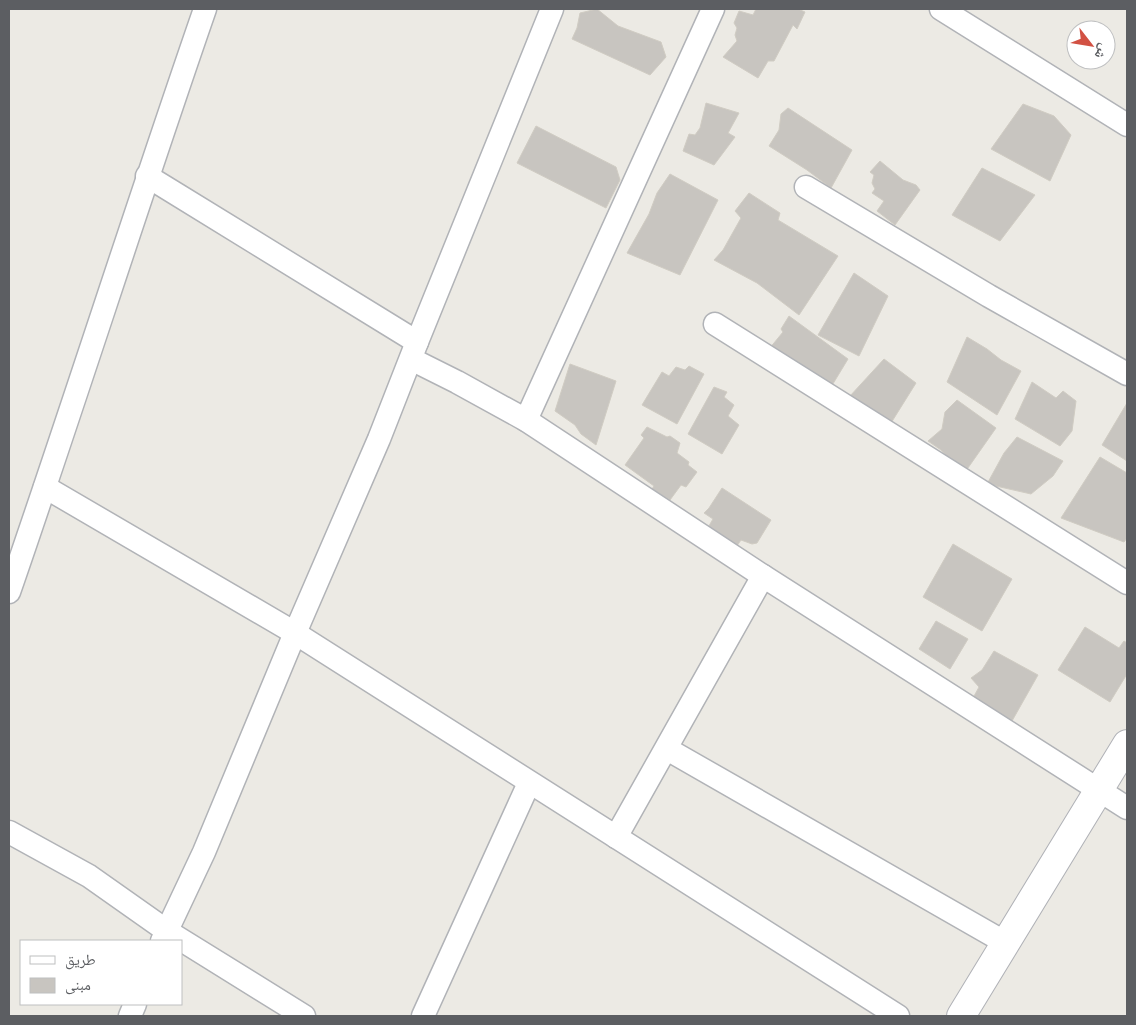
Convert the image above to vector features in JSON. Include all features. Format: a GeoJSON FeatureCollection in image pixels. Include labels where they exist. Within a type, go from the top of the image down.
{"type":"FeatureCollection","features":[{"type":"Feature","properties":{"kind":"street"},"geometry":{"type":"LineString","coordinates":[[9,592],[147,176],[205,9]]}},
{"type":"Feature","properties":{"kind":"street"},"geometry":{"type":"LineString","coordinates":[[9,832],[88,876],[165,936],[204,852],[295,633],[360,484],[552,9]]}},
{"type":"Feature","properties":{"kind":"street"},"geometry":{"type":"LineString","coordinates":[[526,420],[713,9]]}},
{"type":"Feature","properties":{"kind":"street"},"geometry":{"type":"LineString","coordinates":[[941,9],[1127,125]]}},
{"type":"Feature","properties":{"kind":"street"},"geometry":{"type":"LineString","coordinates":[[147,176],[414,351],[457,382],[526,420],[762,576],[1127,808]]}},
{"type":"Feature","properties":{"kind":"street"},"geometry":{"type":"LineString","coordinates":[[806,188],[989,296],[1127,374]]}},
{"type":"Feature","properties":{"kind":"street"},"geometry":{"type":"LineString","coordinates":[[715,324],[1127,583]]}},
{"type":"Feature","properties":{"kind":"street"},"geometry":{"type":"LineString","coordinates":[[45,487],[295,633],[898,1016]]}},
{"type":"Feature","properties":{"kind":"street"},"geometry":{"type":"LineString","coordinates":[[616,837],[667,749],[762,576]]}},
{"type":"Feature","properties":{"kind":"street"},"geometry":{"type":"LineString","coordinates":[[961,1016],[1127,744]]}},
{"type":"Feature","properties":{"kind":"street"},"geometry":{"type":"LineString","coordinates":[[667,749],[1006,943]]}},
{"type":"Feature","properties":{"kind":"street"},"geometry":{"type":"LineString","coordinates":[[423,1016],[529,782]]}},
{"type":"Feature","properties":{"kind":"street"},"geometry":{"type":"LineString","coordinates":[[182,946],[304,1016]]}},
{"type":"Feature","properties":{"kind":"building"},"geometry":{"type":"Polygon","coordinates":[[[597,9],[618,26],[661,42],[666,57],[650,75],[572,39],[577,28],[580,13],[597,9]]]}},
{"type":"Feature","properties":{"kind":"building"},"geometry":{"type":"Polygon","coordinates":[[[756,9],[798,9],[805,12],[797,29],[793,25],[774,61],[768,61],[758,78],[723,57],[737,41],[735,35],[737,28],[734,23],[739,11],[753,15],[756,9]]]}},
{"type":"Feature","properties":{"kind":"building"},"geometry":{"type":"Polygon","coordinates":[[[706,103],[739,113],[728,133],[735,137],[714,165],[683,151],[689,134],[695,135],[700,128],[706,103]]]}},
{"type":"Feature","properties":{"kind":"building"},"geometry":{"type":"Polygon","coordinates":[[[1023,104],[1054,116],[1071,135],[1050,181],[991,149],[1023,104]]]}},
{"type":"Feature","properties":{"kind":"building"},"geometry":{"type":"Polygon","coordinates":[[[788,108],[852,150],[831,188],[769,146],[779,130],[781,114],[788,108]]]}},
{"type":"Feature","properties":{"kind":"building"},"geometry":{"type":"Polygon","coordinates":[[[536,126],[616,167],[620,180],[606,208],[517,163],[536,126]]]}},
{"type":"Feature","properties":{"kind":"building"},"geometry":{"type":"Polygon","coordinates":[[[880,161],[903,180],[916,185],[920,190],[895,225],[877,211],[884,201],[872,193],[875,189],[872,183],[874,175],[870,172],[880,161]]]}},
{"type":"Feature","properties":{"kind":"building"},"geometry":{"type":"Polygon","coordinates":[[[982,168],[1035,195],[1000,241],[952,215],[982,168]]]}},
{"type":"Feature","properties":{"kind":"building"},"geometry":{"type":"Polygon","coordinates":[[[670,174],[718,200],[680,275],[627,253],[649,214],[657,193],[670,174]]]}},
{"type":"Feature","properties":{"kind":"building"},"geometry":{"type":"Polygon","coordinates":[[[749,193],[780,213],[778,220],[838,256],[799,315],[757,283],[714,260],[723,250],[741,218],[735,211],[749,193]]]}},
{"type":"Feature","properties":{"kind":"building"},"geometry":{"type":"Polygon","coordinates":[[[854,273],[888,296],[859,356],[818,335],[854,273]]]}},
{"type":"Feature","properties":{"kind":"building"},"geometry":{"type":"Polygon","coordinates":[[[789,316],[848,359],[828,392],[769,349],[783,332],[781,329],[789,316]]]}},
{"type":"Feature","properties":{"kind":"building"},"geometry":{"type":"Polygon","coordinates":[[[967,337],[1021,371],[997,415],[947,382],[967,337]]]}},
{"type":"Feature","properties":{"kind":"building"},"geometry":{"type":"Polygon","coordinates":[[[884,359],[916,383],[891,423],[850,396],[884,359]]]}},
{"type":"Feature","properties":{"kind":"building"},"geometry":{"type":"Polygon","coordinates":[[[570,364],[616,381],[596,445],[581,434],[575,425],[555,411],[570,364]]]}},
{"type":"Feature","properties":{"kind":"building"},"geometry":{"type":"Polygon","coordinates":[[[689,366],[704,374],[677,424],[642,405],[662,372],[669,376],[676,367],[685,370],[689,366]]]}},
{"type":"Feature","properties":{"kind":"building"},"geometry":{"type":"Polygon","coordinates":[[[1032,382],[1056,398],[1063,391],[1076,401],[1072,431],[1060,446],[1015,419],[1032,382]]]}},
{"type":"Feature","properties":{"kind":"building"},"geometry":{"type":"Polygon","coordinates":[[[714,387],[727,392],[724,397],[734,405],[728,416],[739,425],[722,454],[688,434],[714,387]]]}},
{"type":"Feature","properties":{"kind":"building"},"geometry":{"type":"Polygon","coordinates":[[[957,400],[996,428],[963,475],[941,450],[928,441],[942,429],[945,412],[957,400]]]}},
{"type":"Feature","properties":{"kind":"building"},"geometry":{"type":"Polygon","coordinates":[[[1127,403],[1127,461],[1102,445],[1127,403]]]}},
{"type":"Feature","properties":{"kind":"building"},"geometry":{"type":"Polygon","coordinates":[[[647,427],[667,437],[670,436],[680,443],[677,453],[689,462],[688,465],[697,472],[686,487],[681,485],[670,500],[652,489],[654,486],[625,465],[644,438],[641,435],[647,427]]]}},
{"type":"Feature","properties":{"kind":"building"},"geometry":{"type":"Polygon","coordinates":[[[1017,437],[1063,461],[1053,476],[1031,494],[987,484],[1004,453],[1017,437]]]}},
{"type":"Feature","properties":{"kind":"building"},"geometry":{"type":"Polygon","coordinates":[[[1100,457],[1127,473],[1127,538],[1124,542],[1061,518],[1100,457]]]}},
{"type":"Feature","properties":{"kind":"building"},"geometry":{"type":"Polygon","coordinates":[[[722,488],[771,520],[757,543],[752,544],[741,540],[734,550],[706,531],[713,519],[704,513],[722,488]]]}},
{"type":"Feature","properties":{"kind":"building"},"geometry":{"type":"Polygon","coordinates":[[[953,544],[1012,579],[982,631],[923,597],[953,544]]]}},
{"type":"Feature","properties":{"kind":"building"},"geometry":{"type":"Polygon","coordinates":[[[936,621],[968,639],[950,669],[919,649],[936,621]]]}},
{"type":"Feature","properties":{"kind":"building"},"geometry":{"type":"Polygon","coordinates":[[[1085,627],[1119,648],[1124,641],[1127,643],[1127,674],[1110,702],[1058,670],[1085,627]]]}},
{"type":"Feature","properties":{"kind":"building"},"geometry":{"type":"Polygon","coordinates":[[[994,651],[1038,675],[1012,721],[973,698],[979,687],[971,678],[982,670],[994,651]]]}}]}
